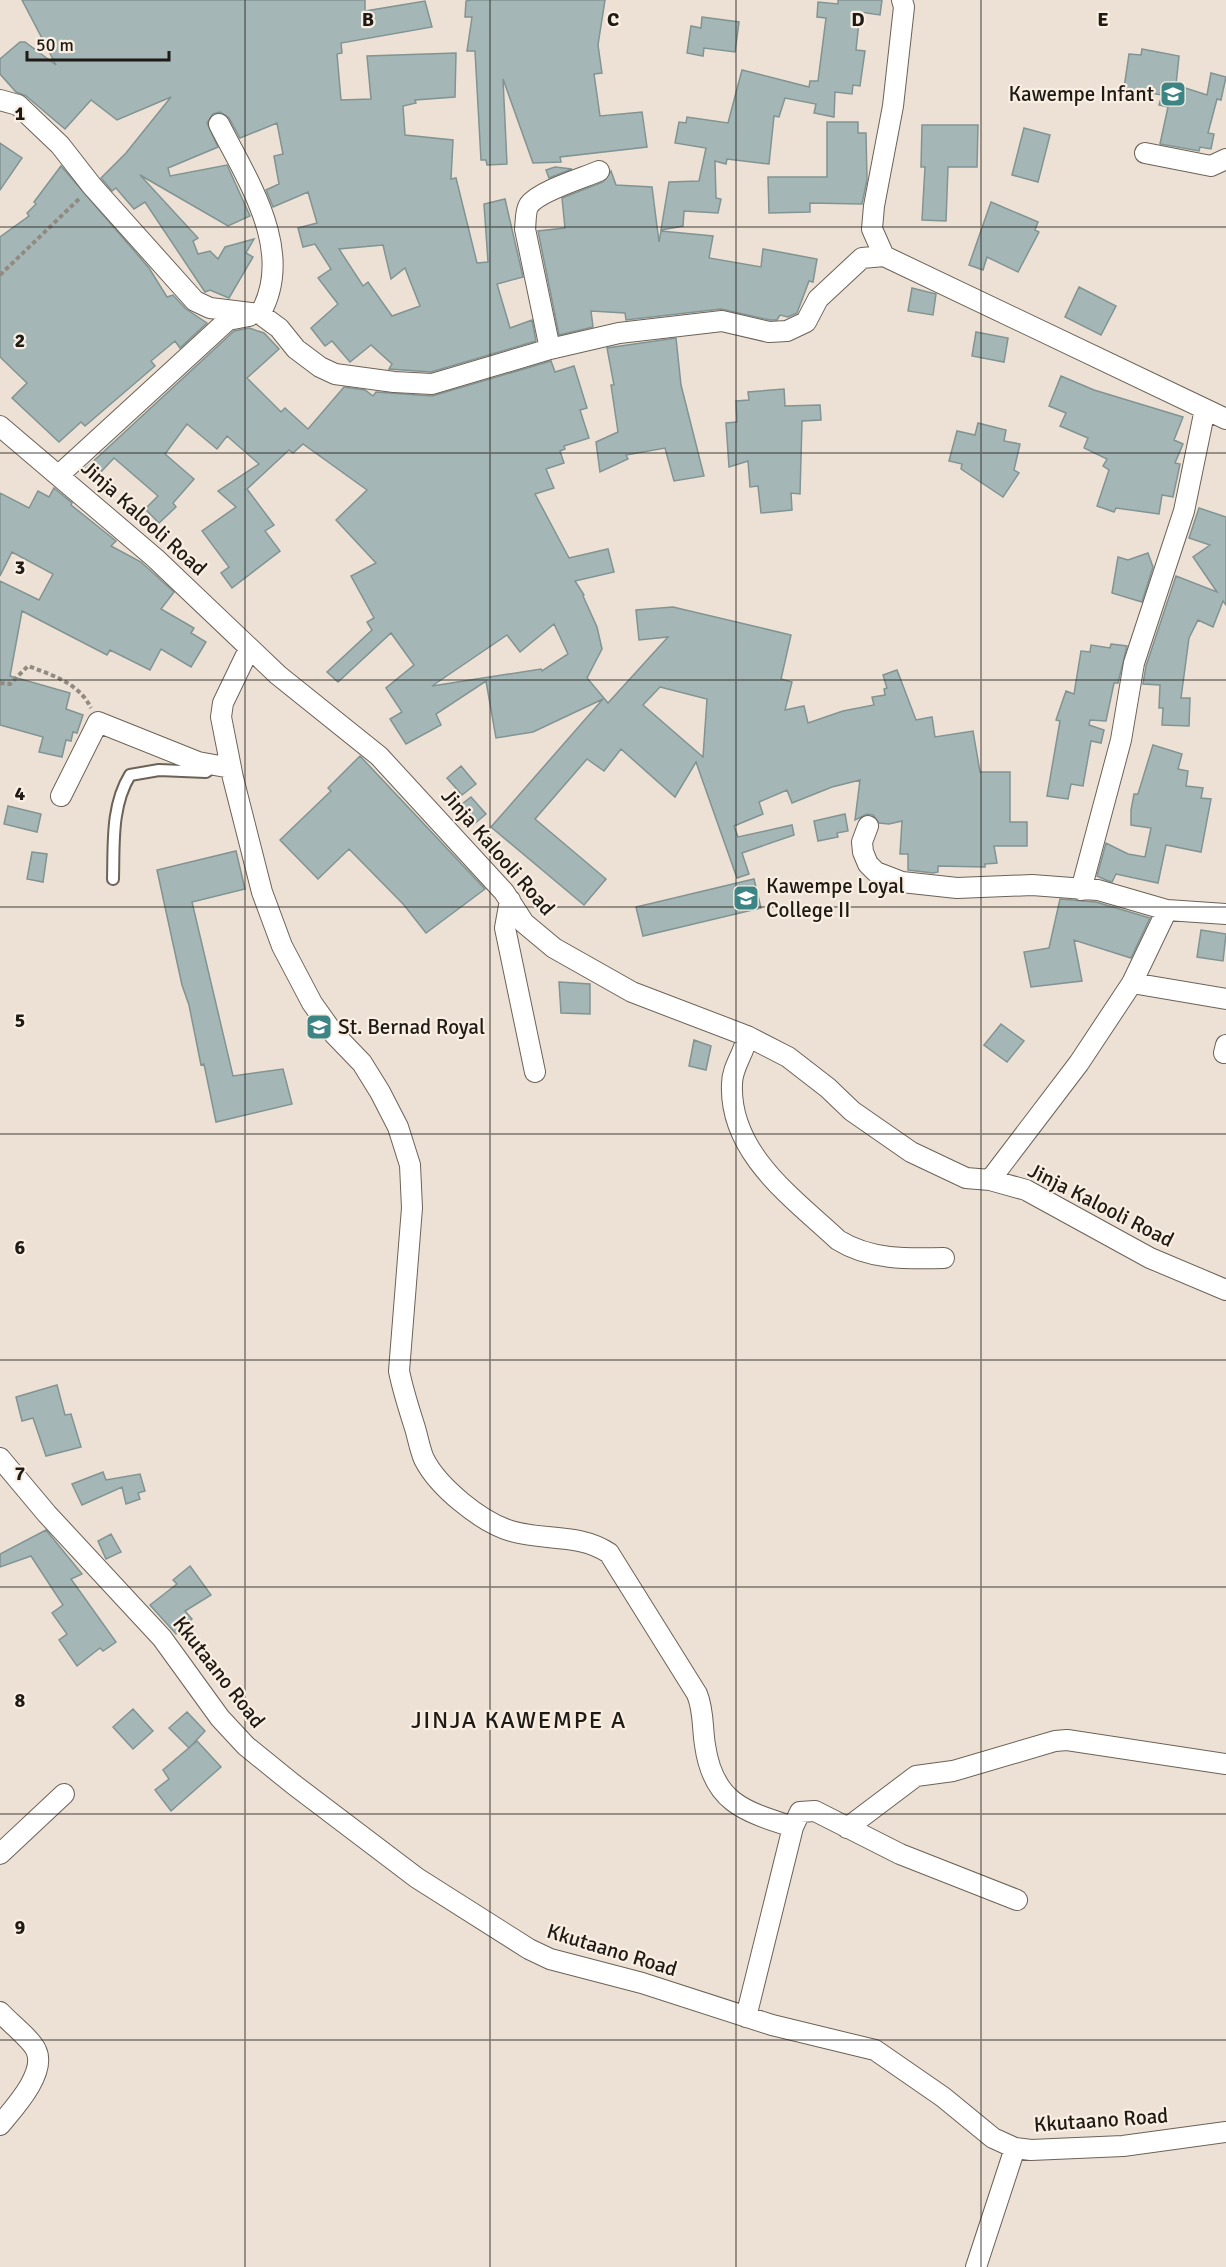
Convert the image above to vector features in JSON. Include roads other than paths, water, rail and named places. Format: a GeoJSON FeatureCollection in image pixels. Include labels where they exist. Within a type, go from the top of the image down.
{"type":"FeatureCollection","features":[{"type":"Feature","properties":{"kind":"street"},"geometry":{"type":"LineString","coordinates":[[884,255],[872,229],[874,206],[893,106],[904,7],[902,0]]}},
{"type":"Feature","properties":{"kind":"street"},"geometry":{"type":"LineString","coordinates":[[0,99],[18,105],[60,145],[92,186],[195,301],[210,308],[260,314],[279,328],[296,350],[320,367],[335,374],[394,382],[432,384],[550,349],[619,333],[722,321],[769,332],[787,331],[806,322],[818,299],[862,258],[884,255],[1226,419]]}},
{"type":"Feature","properties":{"kind":"street"},"geometry":{"type":"LineString","coordinates":[[60,474],[228,320],[260,314],[267,302],[273,255],[267,225],[219,124]]}},
{"type":"Feature","properties":{"kind":"street"},"geometry":{"type":"LineString","coordinates":[[1145,153],[1211,166],[1226,159]]}},
{"type":"Feature","properties":{"kind":"street"},"geometry":{"type":"LineString","coordinates":[[550,349],[525,229],[529,205],[544,195],[599,171]]}},
{"type":"Feature","properties":{"kind":"street"},"geometry":{"type":"LineString","coordinates":[[1081,890],[1122,740],[1134,663],[1184,511],[1205,409]]}},
{"type":"Feature","properties":{"kind":"street","name":"Jinja Kalooli Road"},"geometry":{"type":"LineString","coordinates":[[0,426],[60,474],[155,558],[249,650],[379,756],[510,900],[524,923],[554,948],[632,992],[747,1036],[788,1057],[828,1088],[852,1111],[912,1152],[966,1178],[990,1180],[1026,1190],[1150,1258],[1226,1290]]}},
{"type":"Feature","properties":{"kind":"street"},"geometry":{"type":"LineString","coordinates":[[249,650],[223,703],[221,717],[223,767],[262,892],[282,946],[312,1003],[334,1034],[362,1063],[380,1092],[398,1127],[410,1165],[412,1208],[399,1371],[424,1458],[435,1475],[459,1500],[510,1531],[578,1540],[595,1544],[609,1553],[697,1694],[703,1709],[709,1768],[720,1787],[733,1804],[748,1813],[793,1827]]}},
{"type":"Feature","properties":{"kind":"street"},"geometry":{"type":"LineString","coordinates":[[62,796],[98,722],[158,747],[223,767]]}},
{"type":"Feature","properties":{"kind":"street"},"geometry":{"type":"LineString","coordinates":[[868,826],[862,852],[868,864],[876,872],[902,882],[957,888],[1032,885],[1098,890],[1167,910],[1226,914]]}},
{"type":"Feature","properties":{"kind":"street"},"geometry":{"type":"LineString","coordinates":[[510,900],[505,928],[535,1072]]}},
{"type":"Feature","properties":{"kind":"street"},"geometry":{"type":"LineString","coordinates":[[990,1180],[1079,1063],[1132,983],[1167,910]]}},
{"type":"Feature","properties":{"kind":"street"},"geometry":{"type":"LineString","coordinates":[[1132,983],[1226,999]]}},
{"type":"Feature","properties":{"kind":"street"},"geometry":{"type":"LineString","coordinates":[[747,1036],[732,1083],[734,1112],[745,1141],[773,1178],[837,1240],[850,1247],[904,1259],[944,1258]]}},
{"type":"Feature","properties":{"kind":"street","name":"Kkutaano Road"},"geometry":{"type":"LineString","coordinates":[[0,1458],[47,1514],[162,1638],[220,1718],[246,1746],[382,1852],[500,1932],[550,1959],[588,1967],[746,2017],[875,2050],[943,2097],[993,2138],[1015,2148],[1031,2150],[1113,2147],[1226,2132]]}},
{"type":"Feature","properties":{"kind":"street"},"geometry":{"type":"LineString","coordinates":[[847,1828],[916,1776],[952,1771],[1055,1741],[1066,1740],[1226,1764]]}},
{"type":"Feature","properties":{"kind":"street"},"geometry":{"type":"LineString","coordinates":[[0,1854],[64,1794]]}},
{"type":"Feature","properties":{"kind":"street"},"geometry":{"type":"LineString","coordinates":[[746,2017],[793,1827],[800,1812],[808,1810],[900,1854],[1017,1900]]}},
{"type":"Feature","properties":{"kind":"street"},"geometry":{"type":"LineString","coordinates":[[0,2012],[36,2050],[39,2067],[23,2097],[0,2125]]}},
{"type":"Feature","properties":{"kind":"street"},"geometry":{"type":"LineString","coordinates":[[976,2267],[1015,2148]]}},
{"type":"Feature","properties":{"kind":"lane"},"geometry":{"type":"LineString","coordinates":[[113,879],[115,821],[121,790],[130,776],[159,771],[206,772],[223,767]]}},
{"type":"Feature","properties":{"kind":"place","name":"Kawempe Infant"},"geometry":{"type":"Point","coordinates":[1173,94]}},
{"type":"Feature","properties":{"kind":"place","name":"Kawempe Loyal College II"},"geometry":{"type":"Point","coordinates":[746,898]}},
{"type":"Feature","properties":{"kind":"place","name":"St. Bernad Royal"},"geometry":{"type":"Point","coordinates":[319,1027]}},
{"type":"Feature","properties":{"kind":"district","name":"JINJA KAWEMPE A"},"geometry":{"type":"Point","coordinates":[519,1720]}}]}
